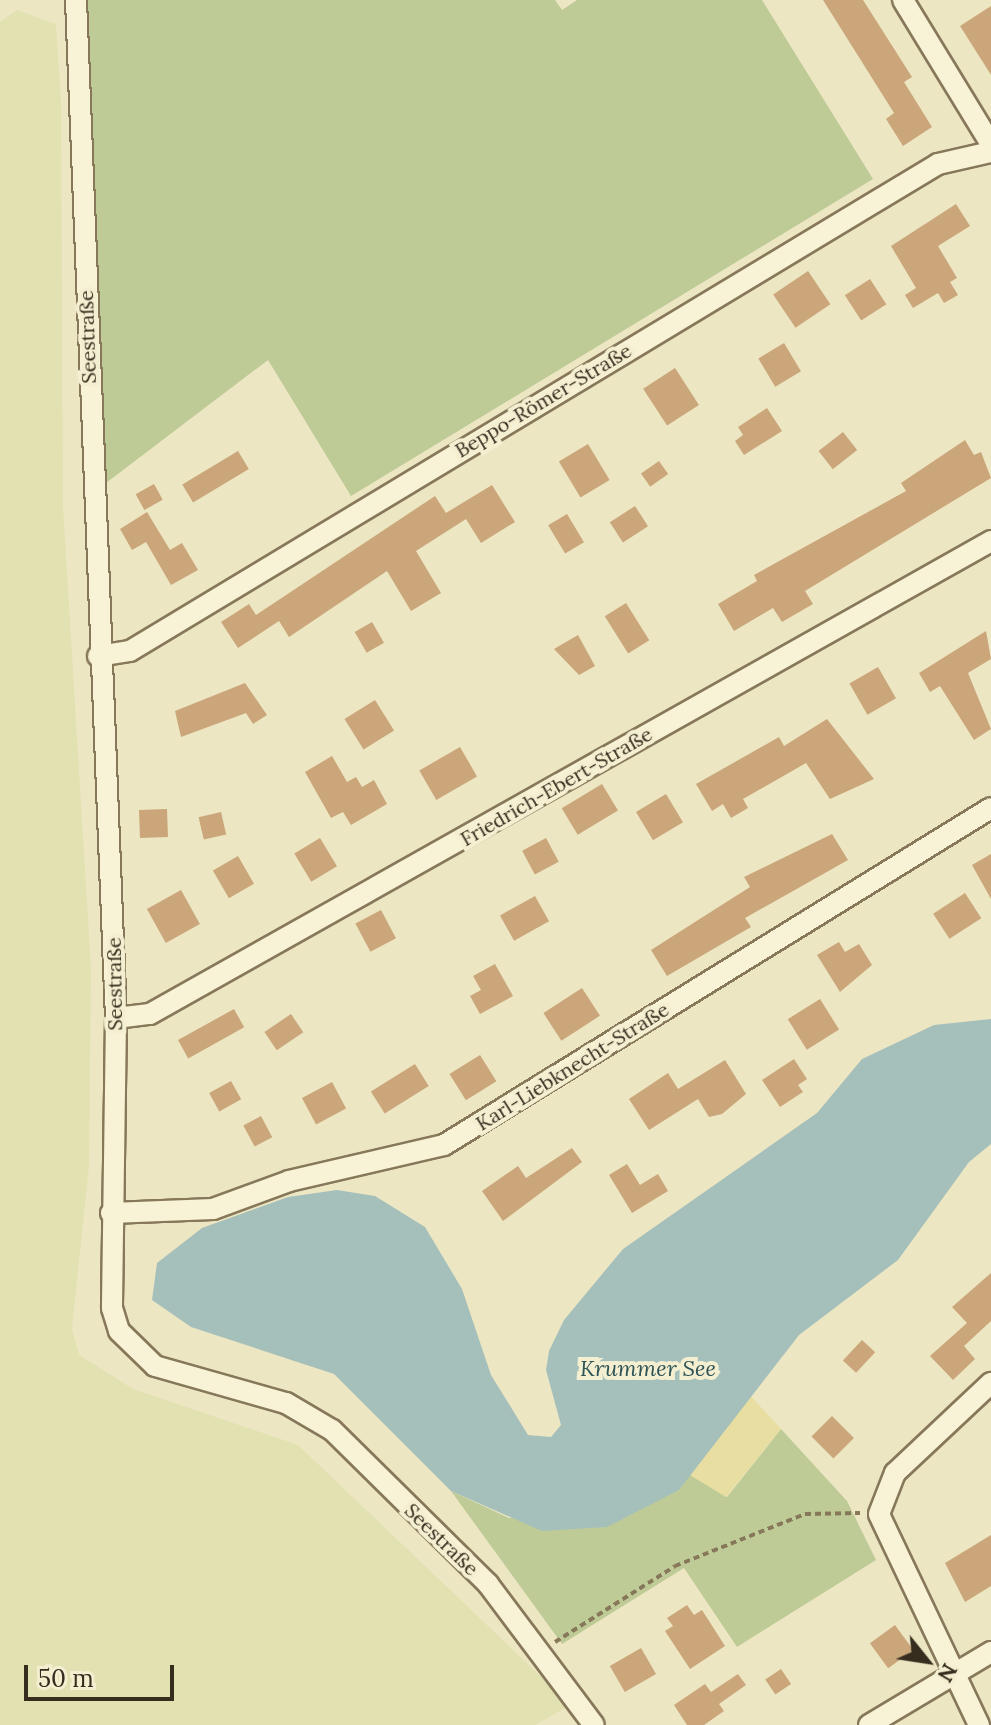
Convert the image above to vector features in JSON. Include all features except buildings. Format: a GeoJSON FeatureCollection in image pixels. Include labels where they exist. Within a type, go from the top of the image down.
{"type":"FeatureCollection","features":[{"type":"Feature","properties":{"kind":"street","name":"Seestraße"},"geometry":{"type":"LineString","coordinates":[[76,0],[98,656],[116,1018],[112,1308],[136,1352],[178,1377],[286,1403],[332,1430],[488,1584],[594,1725]]}},
{"type":"Feature","properties":{"kind":"street"},"geometry":{"type":"LineString","coordinates":[[903,0],[991,144]]}},
{"type":"Feature","properties":{"kind":"street","name":"Beppo-Römer-Straße"},"geometry":{"type":"LineString","coordinates":[[98,656],[130,651],[938,164],[991,152]]}},
{"type":"Feature","properties":{"kind":"street","name":"Friedrich-Ebert-Straße"},"geometry":{"type":"LineString","coordinates":[[116,1018],[150,1014],[991,541]]}},
{"type":"Feature","properties":{"kind":"street","name":"Karl-Liebknecht-Straße"},"geometry":{"type":"LineString","coordinates":[[111,1213],[213,1209],[289,1181],[444,1145],[991,808]]}},
{"type":"Feature","properties":{"kind":"street"},"geometry":{"type":"LineString","coordinates":[[979,1725],[879,1520],[895,1473],[991,1383]]}},
{"type":"Feature","properties":{"kind":"street"},"geometry":{"type":"LineString","coordinates":[[869,1725],[991,1652]]}},
{"type":"Feature","properties":{"kind":"path"},"geometry":{"type":"LineString","coordinates":[[555,1642],[675,1566],[805,1514],[879,1520]]}},
{"type":"Feature","properties":{"kind":"green space"},"geometry":{"type":"Polygon","coordinates":[[[82,0],[555,0],[562,10],[577,0],[762,0],[873,179],[351,496],[268,360],[106,483],[82,0]]]}},
{"type":"Feature","properties":{"kind":"green space"},"geometry":{"type":"Polygon","coordinates":[[[17,10],[56,24],[61,103],[63,506],[91,969],[89,1165],[72,1329],[79,1355],[133,1389],[298,1445],[571,1705],[535,1725],[0,1725],[0,22],[17,10]]]}},
{"type":"Feature","properties":{"kind":"green space"},"geometry":{"type":"Polygon","coordinates":[[[781,1429],[847,1501],[876,1560],[737,1647],[684,1568],[562,1644],[451,1491],[509,1518],[679,1490],[690,1475],[727,1497],[781,1429]]]}},
{"type":"Feature","properties":{"kind":"sand"},"geometry":{"type":"Polygon","coordinates":[[[748,1393],[781,1429],[726,1497],[690,1475],[748,1393]]]}},
{"type":"Feature","properties":{"kind":"water","name":"Krummer See"},"geometry":{"type":"Polygon","coordinates":[[[991,1019],[991,1144],[969,1162],[898,1260],[799,1335],[679,1490],[607,1527],[542,1531],[451,1491],[334,1374],[191,1327],[152,1300],[157,1263],[202,1228],[288,1197],[337,1190],[375,1196],[425,1227],[462,1289],[491,1375],[528,1435],[551,1437],[561,1425],[546,1370],[549,1351],[564,1320],[623,1249],[817,1113],[862,1059],[934,1025],[991,1019]]]}}]}
